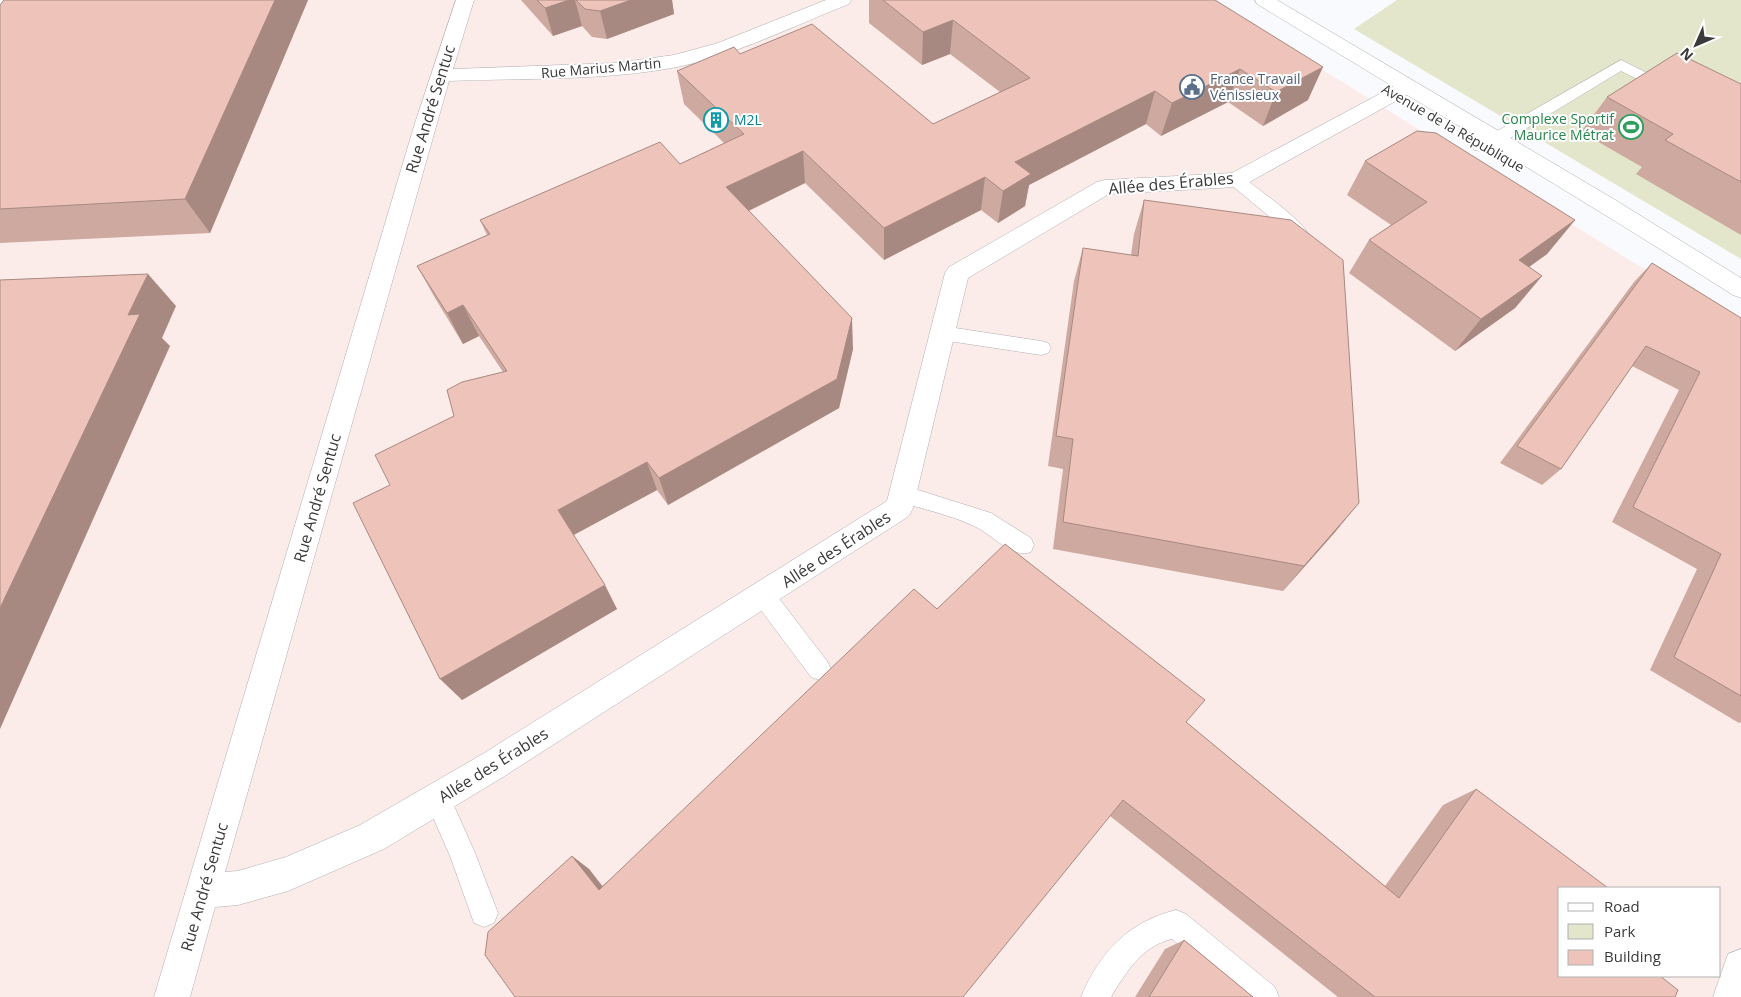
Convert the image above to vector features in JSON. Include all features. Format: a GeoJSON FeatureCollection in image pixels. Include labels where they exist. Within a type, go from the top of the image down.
{"type":"FeatureCollection","features":[{"type":"Feature","properties":{"kind":"street","name":"Rue André Sentuc"},"geometry":{"type":"LineString","coordinates":[[172,997],[440,75],[465,0]]}},
{"type":"Feature","properties":{"kind":"street","name":"Rue Marius Martin"},"geometry":{"type":"LineString","coordinates":[[440,75],[615,69],[676,61],[725,47],[842,0]]}},
{"type":"Feature","properties":{"kind":"street","name":"Avenue de la République"},"geometry":{"type":"LineString","coordinates":[[1242,0],[1741,289]]}},
{"type":"Feature","properties":{"kind":"street","name":"Avenue de la République"},"geometry":{"type":"LineString","coordinates":[[1264,0],[1401,91]]}},
{"type":"Feature","properties":{"kind":"street","name":"Allée des Érables"},"geometry":{"type":"LineString","coordinates":[[203,891],[238,888],[288,874],[372,837],[438,799],[899,508],[957,273],[1105,187],[1236,180],[1401,91]]}},
{"type":"Feature","properties":{"kind":"street"},"geometry":{"type":"LineString","coordinates":[[1731,997],[1741,967]]}},
{"type":"Feature","properties":{"kind":"lane"},"geometry":{"type":"LineString","coordinates":[[1488,142],[1621,65],[1681,96]]}},
{"type":"Feature","properties":{"kind":"lane"},"geometry":{"type":"LineString","coordinates":[[1236,180],[1289,224],[1315,251]]}},
{"type":"Feature","properties":{"kind":"lane"},"geometry":{"type":"LineString","coordinates":[[942,333],[1041,348]]}},
{"type":"Feature","properties":{"kind":"lane"},"geometry":{"type":"LineString","coordinates":[[902,494],[983,520],[1024,545]]}},
{"type":"Feature","properties":{"kind":"lane"},"geometry":{"type":"LineString","coordinates":[[763,595],[819,669]]}},
{"type":"Feature","properties":{"kind":"lane"},"geometry":{"type":"LineString","coordinates":[[438,799],[462,854],[484,913]]}},
{"type":"Feature","properties":{"kind":"lane"},"geometry":{"type":"LineString","coordinates":[[1095,997],[1122,956],[1138,940],[1159,927],[1176,924],[1264,997]]}},
{"type":"Feature","properties":{"kind":"shaded area"},"geometry":{"type":"Polygon","coordinates":[[[17,0],[1210,0],[1741,329],[1741,997],[0,997],[0,26],[17,0]]]}},
{"type":"Feature","properties":{"kind":"green space","name":"Complexe Sportif Maurice Métrat"},"geometry":{"type":"Polygon","coordinates":[[[1397,0],[1741,0],[1741,259],[1354,29],[1397,0]]]}},
{"type":"Feature","properties":{"kind":"building"},"geometry":{"type":"Polygon","coordinates":[[[4,0],[275,0],[185,199],[0,209],[0,5],[4,0]]]}},
{"type":"Feature","properties":{"kind":"building"},"geometry":{"type":"Polygon","coordinates":[[[537,0],[569,0],[545,8],[537,0]]]}},
{"type":"Feature","properties":{"kind":"building"},"geometry":{"type":"Polygon","coordinates":[[[576,0],[631,0],[600,11],[585,9],[576,0]]]}},
{"type":"Feature","properties":{"kind":"building"},"geometry":{"type":"Polygon","coordinates":[[[883,0],[1215,0],[1323,67],[1276,92],[1240,69],[1172,103],[1155,91],[1015,162],[1031,174],[1003,191],[985,177],[884,228],[803,151],[726,187],[852,318],[837,379],[659,478],[647,462],[558,510],[605,585],[440,679],[353,503],[390,485],[375,455],[454,416],[447,390],[462,382],[507,371],[463,305],[447,313],[417,266],[490,234],[480,220],[660,142],[680,164],[744,134],[677,71],[734,47],[740,54],[812,24],[933,124],[1030,78],[953,20],[923,32],[883,0]]]}},
{"type":"Feature","properties":{"kind":"building"},"geometry":{"type":"Polygon","coordinates":[[[1677,53],[1741,84],[1741,182],[1665,140],[1673,134],[1607,97],[1677,53]]]}},
{"type":"Feature","properties":{"kind":"building"},"geometry":{"type":"Polygon","coordinates":[[[1417,131],[1436,133],[1575,220],[1519,260],[1542,276],[1481,319],[1369,240],[1427,202],[1365,161],[1417,131]]]}},
{"type":"Feature","properties":{"kind":"building"},"geometry":{"type":"Polygon","coordinates":[[[1144,200],[1291,220],[1343,260],[1359,503],[1304,566],[1063,522],[1073,439],[1056,436],[1083,248],[1138,256],[1144,200]]]}},
{"type":"Feature","properties":{"kind":"building"},"geometry":{"type":"Polygon","coordinates":[[[1652,263],[1741,318],[1741,696],[1674,657],[1721,554],[1633,507],[1700,372],[1646,346],[1561,469],[1517,446],[1652,263]]]}},
{"type":"Feature","properties":{"kind":"building"},"geometry":{"type":"Polygon","coordinates":[[[148,274],[128,315],[140,314],[0,608],[0,280],[148,274]]]}},
{"type":"Feature","properties":{"kind":"building"},"geometry":{"type":"Polygon","coordinates":[[[1005,544],[1205,700],[1186,722],[1399,898],[1476,789],[1607,887],[1558,887],[1558,977],[1661,977],[1678,990],[1675,997],[1375,997],[1123,800],[963,997],[515,997],[485,955],[488,932],[572,856],[599,890],[914,589],[937,609],[1005,544]]]}},
{"type":"Feature","properties":{"kind":"building"},"geometry":{"type":"Polygon","coordinates":[[[1184,940],[1253,997],[1149,997],[1184,940]]]}},
{"type":"Feature","properties":{"kind":"place","name":"France Travail Vénissieux"},"geometry":{"type":"Point","coordinates":[1192,87]}},
{"type":"Feature","properties":{"kind":"place","name":"M2L"},"geometry":{"type":"Point","coordinates":[716,120]}},
{"type":"Feature","properties":{"kind":"place","name":"Complexe Sportif Maurice Métrat"},"geometry":{"type":"Point","coordinates":[1631,127]}}]}
